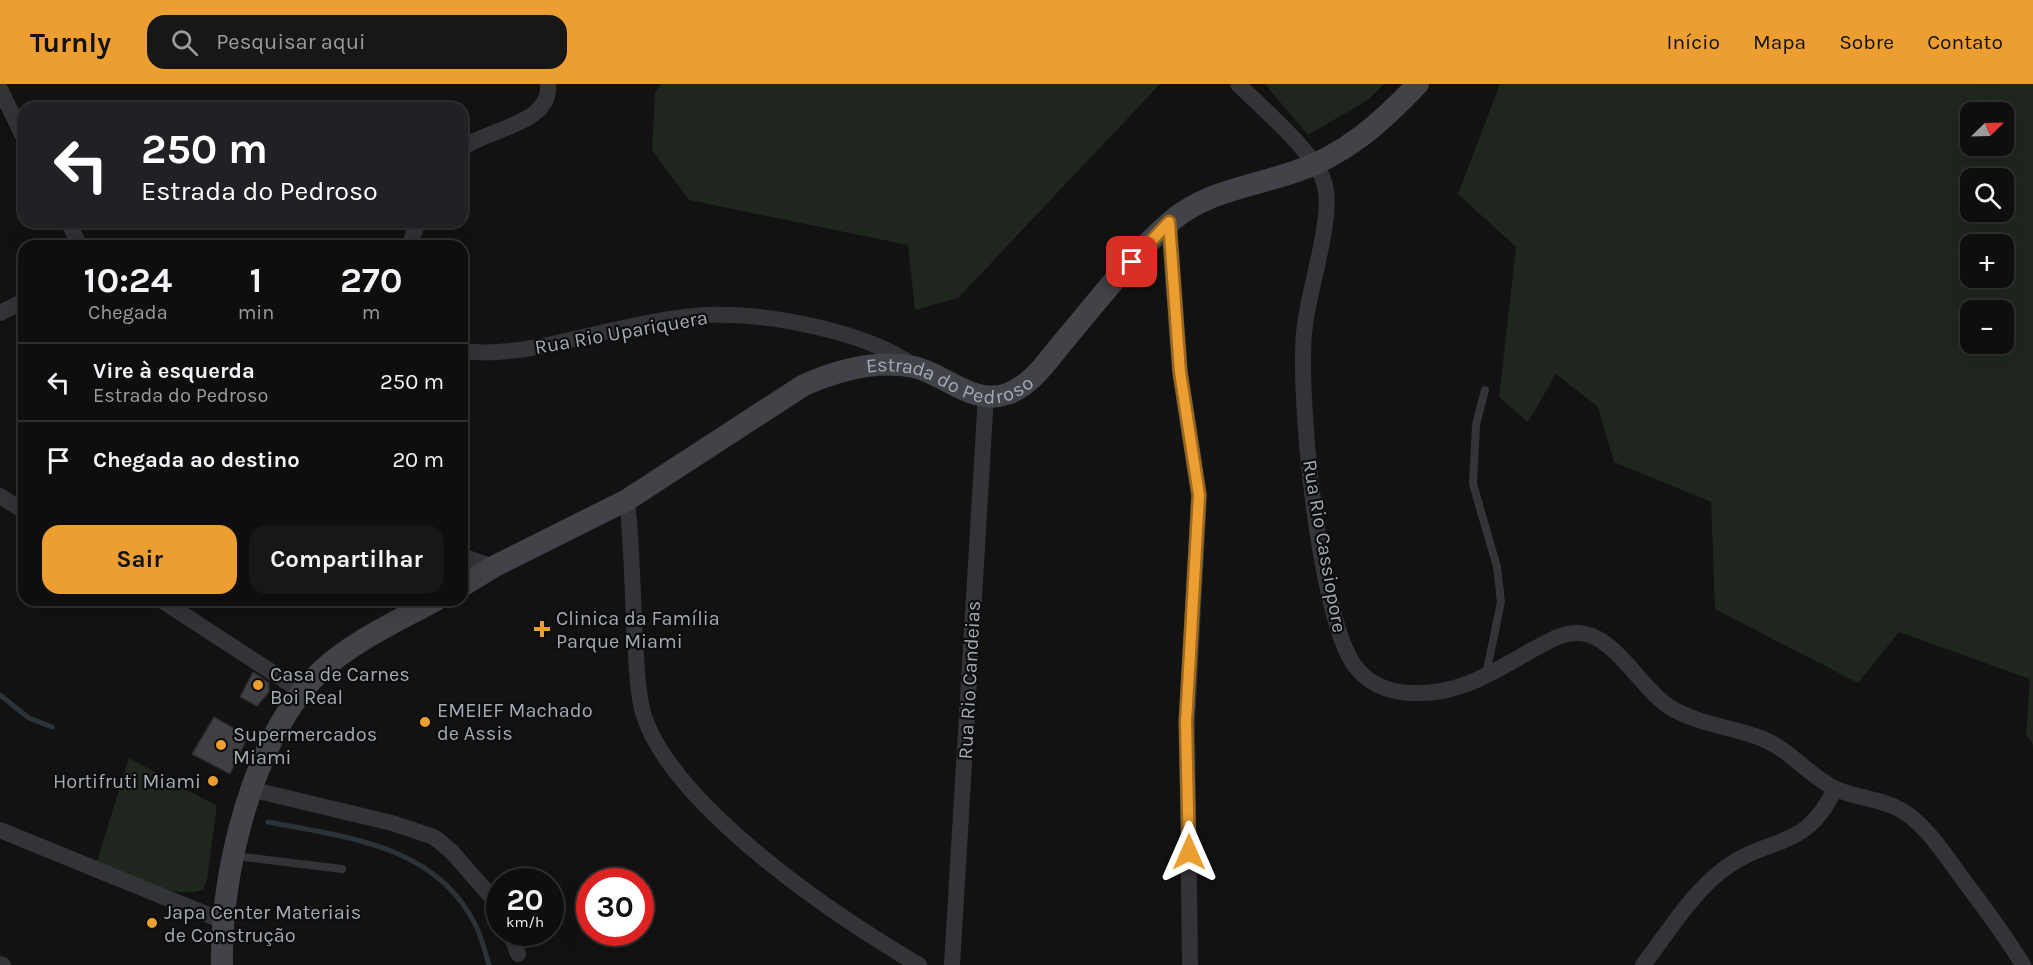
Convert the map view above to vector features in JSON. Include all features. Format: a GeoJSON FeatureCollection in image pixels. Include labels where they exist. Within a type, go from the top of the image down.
{"type":"FeatureCollection","features":[{"type":"Feature","properties":{"kind":"main road","name":"Estrada do Pedroso"},"geometry":{"type":"LineString","coordinates":[[468,582],[493,567],[627,500],[804,385],[853,368],[892,365],[914,367],[972,393],[986,396],[1009,393],[1034,376],[1169,222],[1214,195],[1294,172],[1336,154],[1373,128],[1418,84]]}},
{"type":"Feature","properties":{"kind":"main road"},"geometry":{"type":"LineString","coordinates":[[222,965],[223,921],[250,789],[283,718],[301,691],[347,649],[425,606]]}},
{"type":"Feature","properties":{"kind":"street"},"geometry":{"type":"LineString","coordinates":[[468,145],[535,115],[545,105],[549,95],[548,84]]}},
{"type":"Feature","properties":{"kind":"street","name":"Rua Rio Cassiopore"},"geometry":{"type":"LineString","coordinates":[[1238,84],[1315,163],[1325,183],[1327,209],[1304,327],[1303,385],[1317,516],[1332,616],[1341,641],[1354,666],[1370,683],[1392,691],[1443,693],[1486,676],[1550,640],[1579,632],[1593,636],[1608,646],[1660,700],[1673,709],[1697,719],[1765,740],[1786,751],[1835,789]]}},
{"type":"Feature","properties":{"kind":"street"},"geometry":{"type":"LineString","coordinates":[[0,89],[18,126]]}},
{"type":"Feature","properties":{"kind":"street"},"geometry":{"type":"LineString","coordinates":[[1169,222],[1180,372],[1199,495],[1186,722],[1190,965]]}},
{"type":"Feature","properties":{"kind":"street"},"geometry":{"type":"LineString","coordinates":[[0,313],[18,304]]}},
{"type":"Feature","properties":{"kind":"street","name":"Rua Rio Upariquera"},"geometry":{"type":"LineString","coordinates":[[468,352],[511,351],[625,327],[706,315],[781,322],[854,337],[896,353],[914,367]]}},
{"type":"Feature","properties":{"kind":"street","name":"Rua Rio Candeias"},"geometry":{"type":"LineString","coordinates":[[952,965],[986,396]]}},
{"type":"Feature","properties":{"kind":"street"},"geometry":{"type":"LineString","coordinates":[[0,496],[18,507]]}},
{"type":"Feature","properties":{"kind":"street"},"geometry":{"type":"LineString","coordinates":[[627,500],[638,679],[643,713],[654,738],[670,764],[712,812],[780,873],[885,946],[919,965]]}},
{"type":"Feature","properties":{"kind":"street"},"geometry":{"type":"LineString","coordinates":[[468,558],[493,567]]}},
{"type":"Feature","properties":{"kind":"street"},"geometry":{"type":"LineString","coordinates":[[169,606],[301,691]]}},
{"type":"Feature","properties":{"kind":"street"},"geometry":{"type":"LineString","coordinates":[[250,789],[401,826],[434,837],[452,852],[486,891]]}},
{"type":"Feature","properties":{"kind":"street"},"geometry":{"type":"LineString","coordinates":[[1643,965],[1696,896],[1720,872],[1743,858],[1791,839],[1808,829],[1820,817],[1835,789],[1884,802],[1905,812],[1920,826],[1992,917],[2024,965]]}},
{"type":"Feature","properties":{"kind":"street"},"geometry":{"type":"LineString","coordinates":[[0,830],[223,921]]}},
{"type":"Feature","properties":{"kind":"street"},"geometry":{"type":"LineString","coordinates":[[515,946],[518,954]]}},
{"type":"Feature","properties":{"kind":"lane"},"geometry":{"type":"LineString","coordinates":[[1485,390],[1476,425],[1473,484],[1497,567],[1501,602],[1486,676]]}},
{"type":"Feature","properties":{"kind":"lane"},"geometry":{"type":"LineString","coordinates":[[235,856],[342,869]]}},
{"type":"Feature","properties":{"kind":"shaded area"},"geometry":{"type":"Polygon","coordinates":[[[661,84],[1160,84],[958,298],[915,310],[908,245],[689,200],[652,150],[655,93],[661,84]]]}},
{"type":"Feature","properties":{"kind":"shaded area"},"geometry":{"type":"Polygon","coordinates":[[[1265,84],[1384,84],[1368,100],[1308,135],[1265,84]]]}},
{"type":"Feature","properties":{"kind":"shaded area"},"geometry":{"type":"Polygon","coordinates":[[[1500,84],[2033,84],[2033,745],[2026,734],[2030,679],[1899,632],[1858,683],[1715,609],[1711,502],[1614,462],[1598,407],[1556,374],[1528,422],[1499,397],[1516,247],[1458,194],[1500,84]]]}},
{"type":"Feature","properties":{"kind":"shaded area"},"geometry":{"type":"Polygon","coordinates":[[[129,758],[217,806],[207,879],[203,890],[176,892],[162,889],[97,861],[129,758]]]}},
{"type":"Feature","properties":{"kind":"building","name":"Casa de Carnes Boi Real"},"geometry":{"type":"Polygon","coordinates":[[[253,672],[269,683],[269,692],[257,706],[240,697],[253,672]]]}},
{"type":"Feature","properties":{"kind":"building","name":"Supermercados Miami"},"geometry":{"type":"Polygon","coordinates":[[[214,717],[248,736],[230,774],[192,754],[214,717]]]}},
{"type":"Feature","properties":{"kind":"waterway"},"geometry":{"type":"LineString","coordinates":[[0,695],[29,718],[52,727]]}},
{"type":"Feature","properties":{"kind":"waterway"},"geometry":{"type":"LineString","coordinates":[[268,822],[358,840],[414,861],[438,878],[459,899],[476,926],[489,965]]}},
{"type":"Feature","properties":{"kind":"place","name":"Clinica da Família Parque Miami"},"geometry":{"type":"Point","coordinates":[542,629]}},
{"type":"Feature","properties":{"kind":"place","name":"Casa de Carnes Boi Real"},"geometry":{"type":"Point","coordinates":[258,685]}},
{"type":"Feature","properties":{"kind":"place","name":"EMEIEF Machado de Assis"},"geometry":{"type":"Point","coordinates":[425,722]}},
{"type":"Feature","properties":{"kind":"place","name":"Supermercados Miami"},"geometry":{"type":"Point","coordinates":[221,745]}},
{"type":"Feature","properties":{"kind":"place","name":"Hortifruti Miami"},"geometry":{"type":"Point","coordinates":[213,781]}},
{"type":"Feature","properties":{"kind":"place","name":"Japa Center Materiais de Construção"},"geometry":{"type":"Point","coordinates":[152,923]}},
{"type":"Feature","properties":{"kind":"route"},"geometry":{"type":"LineString","coordinates":[[1132,262],[1169,222],[1180,372],[1199,495],[1186,722],[1189,852]]}}]}
